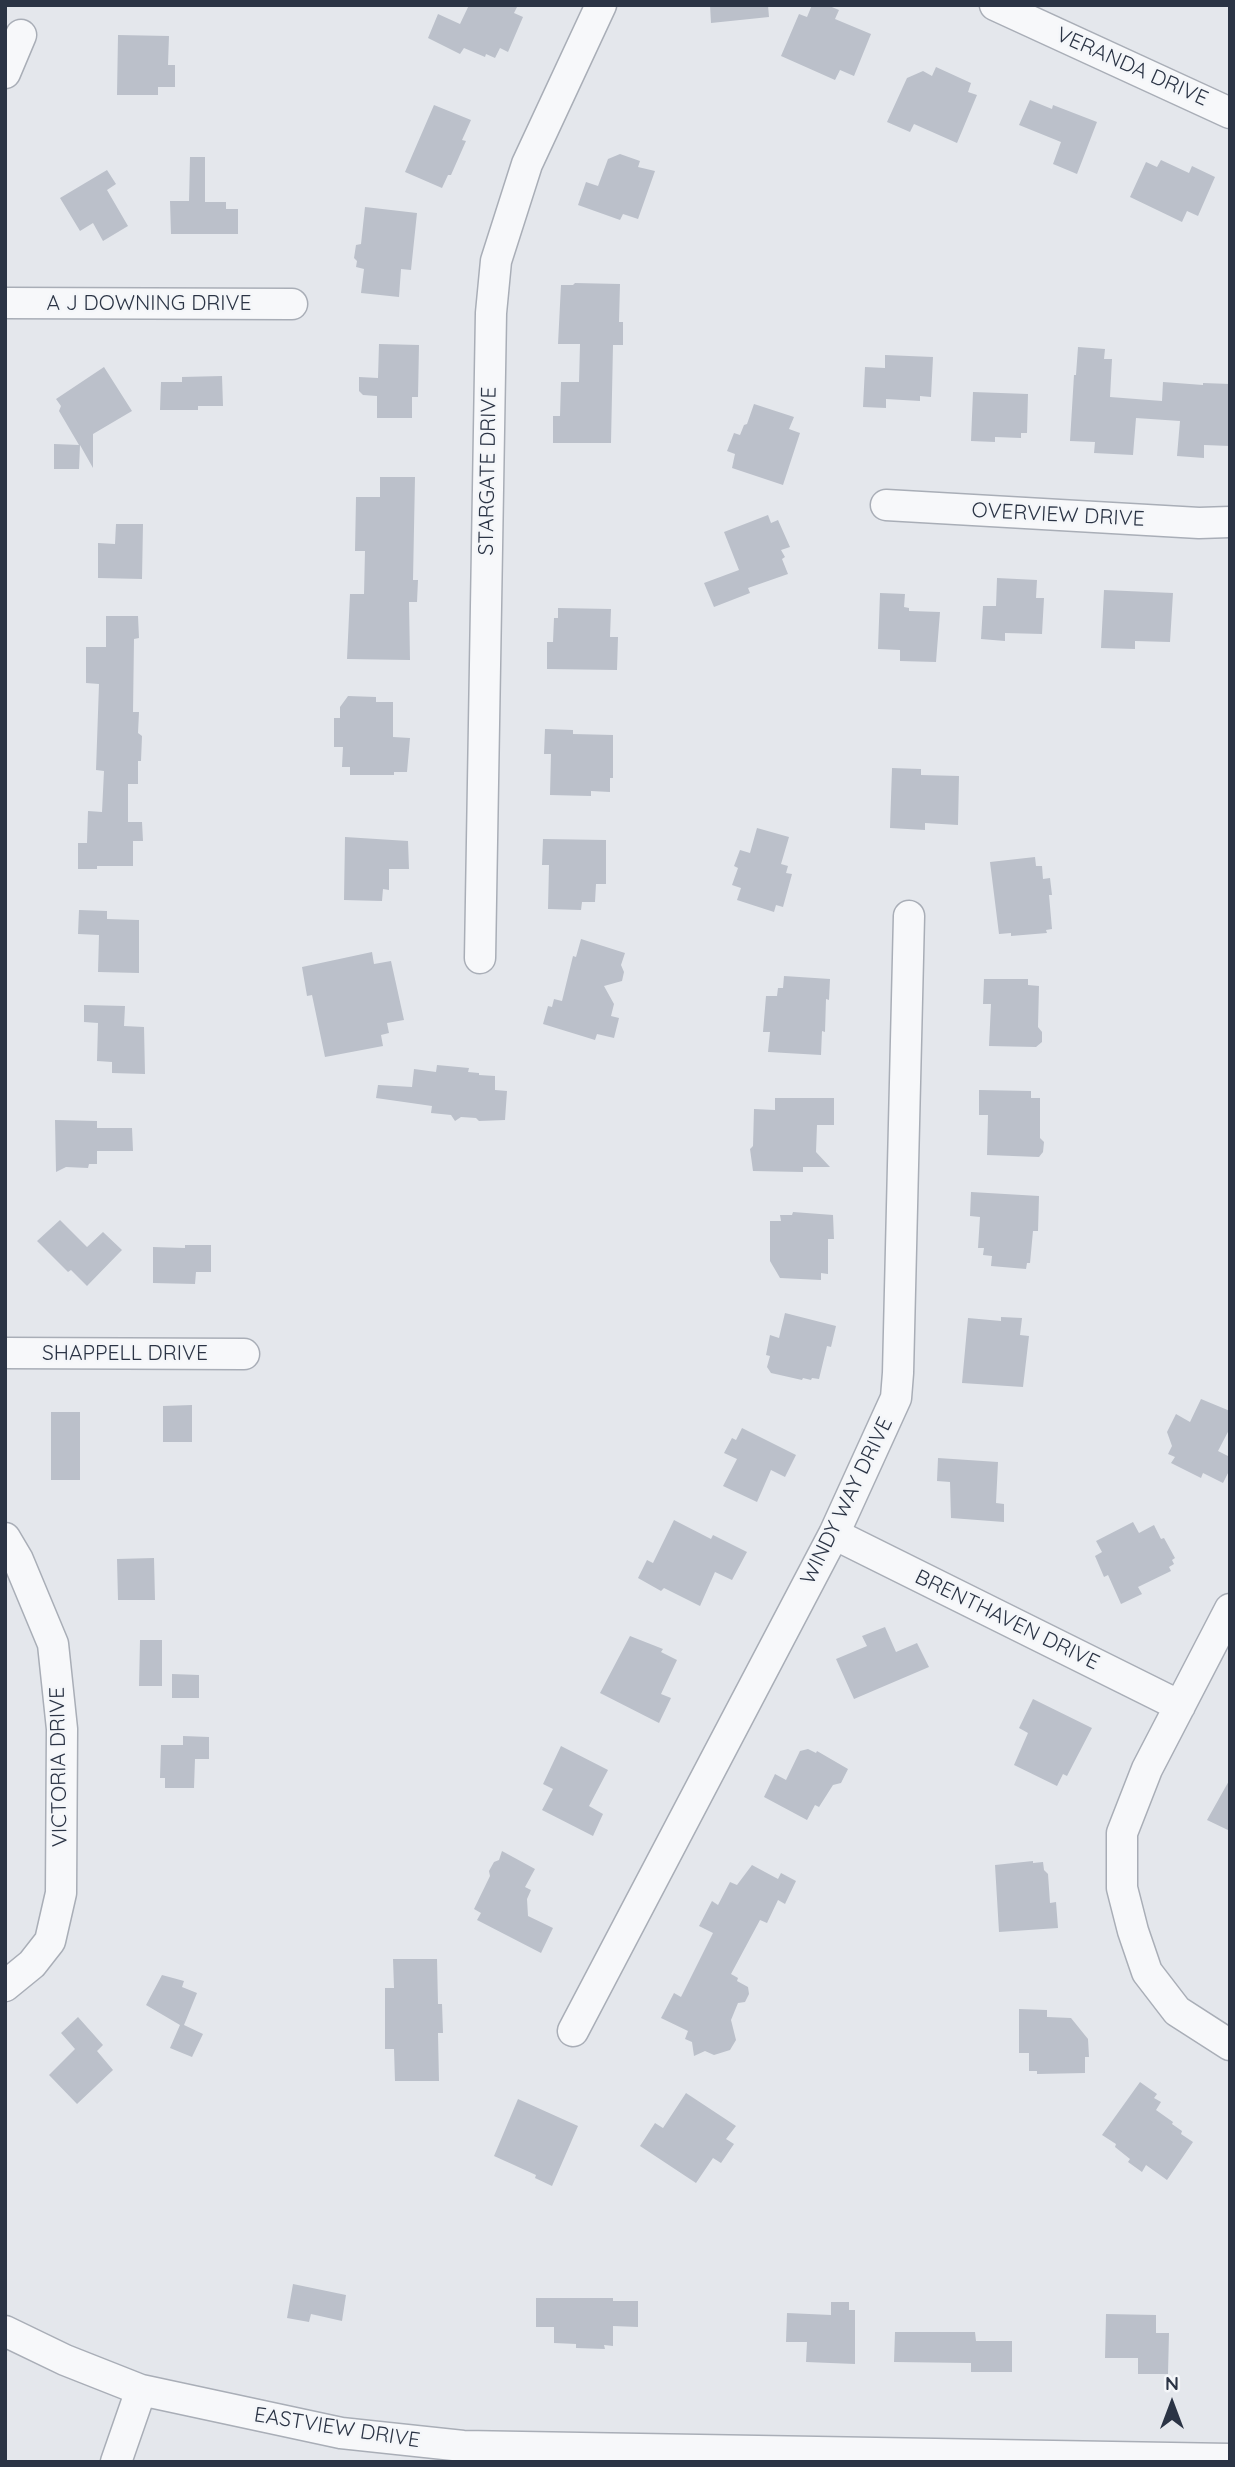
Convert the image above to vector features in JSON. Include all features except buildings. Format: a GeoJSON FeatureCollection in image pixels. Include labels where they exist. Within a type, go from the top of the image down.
{"type":"FeatureCollection","features":[{"type":"Feature","properties":{"kind":"street","name":"STARGATE DRIVE"},"geometry":{"type":"LineString","coordinates":[[480,958],[491,313],[496,261],[527,164],[601,5]]}},
{"type":"Feature","properties":{"kind":"street","name":"VERANDA DRIVE"},"geometry":{"type":"LineString","coordinates":[[995,5],[1230,113]]}},
{"type":"Feature","properties":{"kind":"street"},"geometry":{"type":"LineString","coordinates":[[5,73],[22,35]]}},
{"type":"Feature","properties":{"kind":"street","name":"A J DOWNING DRIVE"},"geometry":{"type":"LineString","coordinates":[[5,303],[292,304]]}},
{"type":"Feature","properties":{"kind":"street","name":"OVERVIEW DRIVE"},"geometry":{"type":"LineString","coordinates":[[886,505],[1199,523],[1230,522]]}},
{"type":"Feature","properties":{"kind":"street","name":"WINDY WAY DRIVE"},"geometry":{"type":"LineString","coordinates":[[573,2031],[834,1534],[896,1398],[909,916]]}},
{"type":"Feature","properties":{"kind":"street","name":"SHAPPELL DRIVE"},"geometry":{"type":"LineString","coordinates":[[5,1353],[244,1354]]}},
{"type":"Feature","properties":{"kind":"street","name":"BRENTHAVEN DRIVE"},"geometry":{"type":"LineString","coordinates":[[834,1534],[1180,1706]]}},
{"type":"Feature","properties":{"kind":"street","name":"VICTORIA DRIVE"},"geometry":{"type":"LineString","coordinates":[[5,1538],[18,1560],[53,1644],[62,1729],[61,1893],[50,1941],[32,1964],[5,1986]]}},
{"type":"Feature","properties":{"kind":"street"},"geometry":{"type":"LineString","coordinates":[[1230,1609],[1147,1769],[1122,1833],[1122,1888],[1147,1972],[1177,2011],[1230,2045]]}},
{"type":"Feature","properties":{"kind":"street","name":"EASTVIEW DRIVE"},"geometry":{"type":"LineString","coordinates":[[5,2331],[65,2360],[141,2390],[341,2433],[463,2446],[841,2457],[1230,2459]]}},
{"type":"Feature","properties":{"kind":"street"},"geometry":{"type":"LineString","coordinates":[[116,2462],[141,2390]]}}]}
